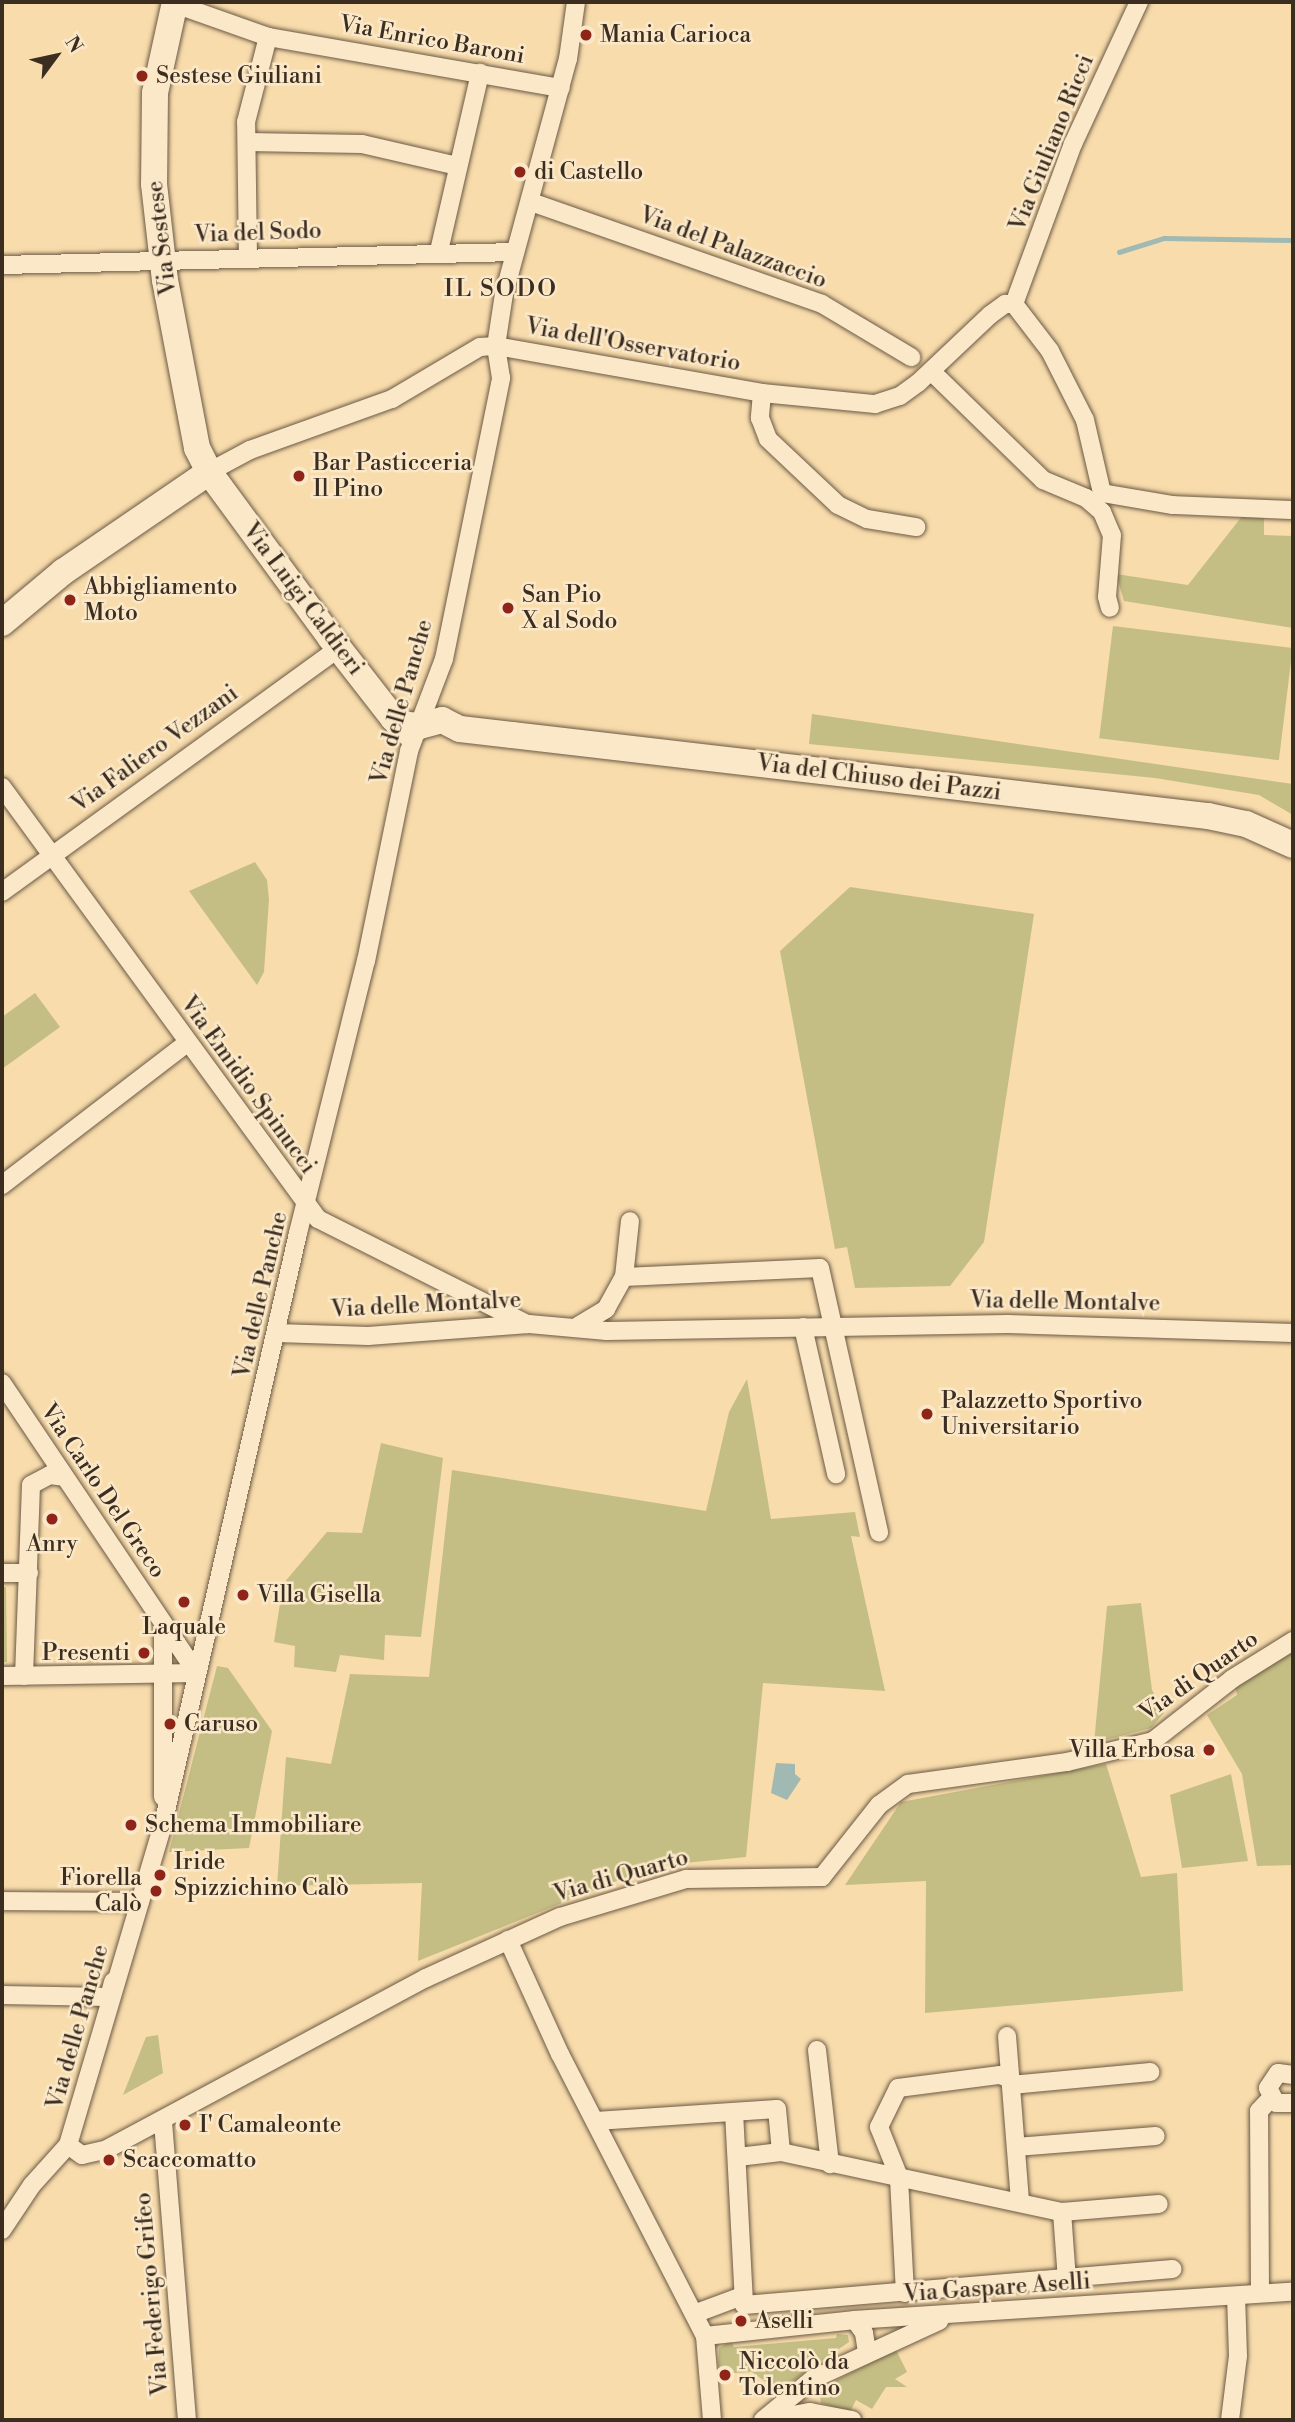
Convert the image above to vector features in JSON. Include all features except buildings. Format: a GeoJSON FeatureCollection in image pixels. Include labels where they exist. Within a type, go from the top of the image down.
{"type":"FeatureCollection","features":[{"type":"Feature","properties":{"kind":"main road","name":"Via Sestese"},"geometry":{"type":"LineString","coordinates":[[175,3],[153,118],[161,259],[197,448],[209,472]]}},
{"type":"Feature","properties":{"kind":"main road"},"geometry":{"type":"LineString","coordinates":[[2,623],[63,572],[102,549],[209,472]]}},
{"type":"Feature","properties":{"kind":"main road","name":"Via Luigi Caldieri"},"geometry":{"type":"LineString","coordinates":[[209,472],[339,648],[410,729]]}},
{"type":"Feature","properties":{"kind":"main road"},"geometry":{"type":"LineString","coordinates":[[2,632],[70,582],[102,549]]}},
{"type":"Feature","properties":{"kind":"main road","name":"Via del Chiuso dei Pazzi"},"geometry":{"type":"LineString","coordinates":[[410,729],[429,741],[460,729],[1208,816],[1246,824],[1293,845]]}},
{"type":"Feature","properties":{"kind":"street","name":"Via delle Panche"},"geometry":{"type":"LineString","coordinates":[[2,2230],[32,2185],[68,2145],[163,1824],[307,1207],[410,729],[444,659],[501,378],[496,346],[500,312],[561,88],[576,2]]}},
{"type":"Feature","properties":{"kind":"street","name":"Via Giuliano Ricci"},"geometry":{"type":"LineString","coordinates":[[1014,304],[1073,144],[1139,2]]}},
{"type":"Feature","properties":{"kind":"street","name":"Via Enrico Baroni"},"geometry":{"type":"LineString","coordinates":[[175,3],[268,37],[561,88]]}},
{"type":"Feature","properties":{"kind":"street"},"geometry":{"type":"LineString","coordinates":[[248,258],[248,106],[268,37]]}},
{"type":"Feature","properties":{"kind":"street"},"geometry":{"type":"LineString","coordinates":[[439,251],[480,73]]}},
{"type":"Feature","properties":{"kind":"street"},"geometry":{"type":"LineString","coordinates":[[247,142],[362,144],[457,166]]}},
{"type":"Feature","properties":{"kind":"street","name":"Via del Palazzaccio"},"geometry":{"type":"LineString","coordinates":[[531,202],[822,304],[911,357]]}},
{"type":"Feature","properties":{"kind":"street","name":"Via del Sodo"},"geometry":{"type":"LineString","coordinates":[[2,265],[439,251],[516,252]]}},
{"type":"Feature","properties":{"kind":"street","name":"Via dell'Osservatorio"},"geometry":{"type":"LineString","coordinates":[[496,346],[762,393],[875,404],[900,396],[932,372],[990,315],[1005,304],[1014,304]]}},
{"type":"Feature","properties":{"kind":"street"},"geometry":{"type":"LineString","coordinates":[[1014,304],[1050,351],[1085,420],[1102,493],[1173,505],[1293,510]]}},
{"type":"Feature","properties":{"kind":"street"},"geometry":{"type":"LineString","coordinates":[[209,472],[262,445],[392,399],[480,347],[496,346]]}},
{"type":"Feature","properties":{"kind":"street"},"geometry":{"type":"LineString","coordinates":[[932,372],[1043,480],[1086,498],[1102,512],[1112,535],[1107,597],[1110,608]]}},
{"type":"Feature","properties":{"kind":"street","name":"Via dell'Osservatorio"},"geometry":{"type":"LineString","coordinates":[[762,393],[760,418],[768,439],[838,505],[867,519],[916,527]]}},
{"type":"Feature","properties":{"kind":"street","name":"Via Faliero Vezzani"},"geometry":{"type":"LineString","coordinates":[[2,892],[339,648]]}},
{"type":"Feature","properties":{"kind":"street","name":"Via Emidio Spinucci"},"geometry":{"type":"LineString","coordinates":[[2,787],[318,1219],[529,1324]]}},
{"type":"Feature","properties":{"kind":"street"},"geometry":{"type":"LineString","coordinates":[[2,1185],[187,1043]]}},
{"type":"Feature","properties":{"kind":"street"},"geometry":{"type":"LineString","coordinates":[[578,1326],[606,1309],[624,1277],[630,1221]]}},
{"type":"Feature","properties":{"kind":"street"},"geometry":{"type":"LineString","coordinates":[[624,1277],[820,1268],[836,1327],[879,1532]]}},
{"type":"Feature","properties":{"kind":"street","name":"Via delle Montalve"},"geometry":{"type":"LineString","coordinates":[[277,1333],[381,1336],[529,1324],[578,1326],[607,1331],[1008,1324],[1293,1334]]}},
{"type":"Feature","properties":{"kind":"street"},"geometry":{"type":"LineString","coordinates":[[803,1328],[836,1474]]}},
{"type":"Feature","properties":{"kind":"street","name":"Via Carlo Del Greco"},"geometry":{"type":"LineString","coordinates":[[2,1382],[197,1673]]}},
{"type":"Feature","properties":{"kind":"street"},"geometry":{"type":"LineString","coordinates":[[24,1676],[31,1485],[50,1475],[64,1477]]}},
{"type":"Feature","properties":{"kind":"street"},"geometry":{"type":"LineString","coordinates":[[2,1573],[29,1573]]}},
{"type":"Feature","properties":{"kind":"street"},"geometry":{"type":"LineString","coordinates":[[163,1626],[160,1674],[163,1824]]}},
{"type":"Feature","properties":{"kind":"street","name":"Via di Quarto"},"geometry":{"type":"LineString","coordinates":[[68,2145],[78,2154],[92,2154],[163,2122],[285,2053],[508,1940],[560,1917],[687,1879],[822,1877],[836,1865],[879,1805],[898,1789],[919,1782],[1067,1762],[1153,1741],[1232,1679],[1293,1641]]}},
{"type":"Feature","properties":{"kind":"street"},"geometry":{"type":"LineString","coordinates":[[2,1676],[197,1673]]}},
{"type":"Feature","properties":{"kind":"street"},"geometry":{"type":"LineString","coordinates":[[2,1901],[140,1902]]}},
{"type":"Feature","properties":{"kind":"street"},"geometry":{"type":"LineString","coordinates":[[508,1940],[705,2336],[713,2418]]}},
{"type":"Feature","properties":{"kind":"street"},"geometry":{"type":"LineString","coordinates":[[2,1995],[109,1997],[116,1972],[122,1968]]}},
{"type":"Feature","properties":{"kind":"street"},"geometry":{"type":"LineString","coordinates":[[1007,2036],[1020,2202]]}},
{"type":"Feature","properties":{"kind":"street"},"geometry":{"type":"LineString","coordinates":[[817,2050],[830,2164]]}},
{"type":"Feature","properties":{"kind":"street"},"geometry":{"type":"LineString","coordinates":[[905,2293],[899,2177],[879,2127],[898,2088],[1000,2075],[1011,2082],[1150,2072]]}},
{"type":"Feature","properties":{"kind":"street"},"geometry":{"type":"LineString","coordinates":[[1293,2075],[1282,2072],[1272,2078],[1268,2088],[1271,2098],[1282,2105],[1293,2103]]}},
{"type":"Feature","properties":{"kind":"street"},"geometry":{"type":"LineString","coordinates":[[1260,2293],[1259,2111],[1271,2098]]}},
{"type":"Feature","properties":{"kind":"street"},"geometry":{"type":"LineString","coordinates":[[596,2121],[777,2109],[781,2152]]}},
{"type":"Feature","properties":{"kind":"street"},"geometry":{"type":"LineString","coordinates":[[734,2112],[744,2305],[1067,2280],[1172,2269]]}},
{"type":"Feature","properties":{"kind":"street","name":"Via Federigo Grifeo"},"geometry":{"type":"LineString","coordinates":[[163,2122],[187,2420]]}},
{"type":"Feature","properties":{"kind":"street"},"geometry":{"type":"LineString","coordinates":[[1016,2147],[1156,2136]]}},
{"type":"Feature","properties":{"kind":"street"},"geometry":{"type":"LineString","coordinates":[[738,2157],[781,2152],[1062,2212],[1159,2204]]}},
{"type":"Feature","properties":{"kind":"street"},"geometry":{"type":"LineString","coordinates":[[1062,2212],[1067,2280]]}},
{"type":"Feature","properties":{"kind":"street","name":"Via Gaspare Aselli"},"geometry":{"type":"LineString","coordinates":[[705,2336],[855,2320],[949,2317],[1293,2292]]}},
{"type":"Feature","properties":{"kind":"street"},"geometry":{"type":"LineString","coordinates":[[694,2314],[742,2296]]}},
{"type":"Feature","properties":{"kind":"street"},"geometry":{"type":"LineString","coordinates":[[1230,2420],[1238,2356],[1236,2296]]}},
{"type":"Feature","properties":{"kind":"street"},"geometry":{"type":"LineString","coordinates":[[765,2420],[813,2379],[949,2317]]}},
{"type":"Feature","properties":{"kind":"street"},"geometry":{"type":"LineString","coordinates":[[855,2320],[864,2333],[867,2353]]}},
{"type":"Feature","properties":{"kind":"street"},"geometry":{"type":"LineString","coordinates":[[765,2420],[810,2412],[852,2420]]}},
{"type":"Feature","properties":{"kind":"shaded area"},"geometry":{"type":"Polygon","coordinates":[[[1264,513],[1264,535],[1293,536],[1293,628],[1124,601],[1116,574],[1188,585],[1243,515],[1264,513]]]}},
{"type":"Feature","properties":{"kind":"shaded area"},"geometry":{"type":"Polygon","coordinates":[[[1113,626],[1293,648],[1279,760],[1099,738],[1113,626]]]}},
{"type":"Feature","properties":{"kind":"shaded area"},"geometry":{"type":"Polygon","coordinates":[[[812,714],[1293,784],[1293,815],[1259,795],[1155,778],[809,744],[812,714]]]}},
{"type":"Feature","properties":{"kind":"shaded area"},"geometry":{"type":"Polygon","coordinates":[[[255,862],[267,880],[269,899],[264,972],[257,985],[189,891],[255,862]]]}},
{"type":"Feature","properties":{"kind":"shaded area"},"geometry":{"type":"Polygon","coordinates":[[[850,887],[1034,914],[984,1242],[950,1286],[855,1288],[847,1247],[835,1249],[780,951],[850,887]]]}},
{"type":"Feature","properties":{"kind":"shaded area"},"geometry":{"type":"Polygon","coordinates":[[[35,993],[60,1027],[2,1069],[2,1017],[35,993]]]}},
{"type":"Feature","properties":{"kind":"shaded area"},"geometry":{"type":"Polygon","coordinates":[[[747,1379],[771,1519],[855,1512],[860,1537],[851,1536],[885,1691],[763,1683],[746,1857],[654,1866],[418,1961],[422,1883],[277,1886],[286,1757],[331,1764],[350,1674],[429,1677],[452,1470],[706,1511],[729,1412],[747,1379]]]}},
{"type":"Feature","properties":{"kind":"shaded area"},"geometry":{"type":"Polygon","coordinates":[[[381,1443],[443,1458],[421,1637],[385,1635],[384,1660],[340,1655],[336,1672],[294,1667],[295,1646],[274,1642],[283,1584],[327,1532],[362,1533],[381,1443]]]}},
{"type":"Feature","properties":{"kind":"shaded area"},"geometry":{"type":"Polygon","coordinates":[[[2,1587],[6,1587],[7,1662],[2,1662],[2,1587]]]}},
{"type":"Feature","properties":{"kind":"shaded area"},"geometry":{"type":"Polygon","coordinates":[[[1141,1603],[1152,1690],[1164,1713],[1151,1728],[1094,1743],[1107,1606],[1141,1603]]]}},
{"type":"Feature","properties":{"kind":"shaded area"},"geometry":{"type":"Polygon","coordinates":[[[1293,1650],[1293,1865],[1257,1866],[1242,1774],[1207,1715],[1237,1695],[1235,1686],[1293,1650]]]}},
{"type":"Feature","properties":{"kind":"shaded area"},"geometry":{"type":"Polygon","coordinates":[[[217,1666],[228,1668],[272,1731],[249,1848],[169,1852],[217,1666]]]}},
{"type":"Feature","properties":{"kind":"shaded area"},"geometry":{"type":"Polygon","coordinates":[[[1106,1764],[1141,1877],[1177,1873],[1183,1991],[925,2013],[926,1881],[845,1885],[901,1802],[1106,1764]]]}},
{"type":"Feature","properties":{"kind":"shaded area"},"geometry":{"type":"Polygon","coordinates":[[[1231,1774],[1248,1861],[1182,1868],[1170,1795],[1231,1774]]]}},
{"type":"Feature","properties":{"kind":"shaded area"},"geometry":{"type":"Polygon","coordinates":[[[158,2035],[163,2073],[123,2095],[146,2037],[158,2035]]]}},
{"type":"Feature","properties":{"kind":"shaded area"},"geometry":{"type":"Polygon","coordinates":[[[837,2334],[848,2335],[849,2342],[778,2391],[752,2372],[718,2374],[719,2348],[731,2341],[734,2347],[836,2338],[837,2334]]]}},
{"type":"Feature","properties":{"kind":"shaded area"},"geometry":{"type":"Polygon","coordinates":[[[896,2350],[907,2372],[895,2379],[907,2387],[886,2387],[872,2409],[856,2400],[850,2412],[821,2403],[819,2389],[896,2350]]]}},
{"type":"Feature","properties":{"kind":"water"},"geometry":{"type":"Polygon","coordinates":[[[776,1763],[795,1764],[795,1774],[801,1779],[787,1800],[771,1793],[776,1763]]]}},
{"type":"Feature","properties":{"kind":"waterway"},"geometry":{"type":"LineString","coordinates":[[1119,252],[1164,238],[1293,240]]}},
{"type":"Feature","properties":{"kind":"place","name":"Mania Carioca"},"geometry":{"type":"Point","coordinates":[586,35]}},
{"type":"Feature","properties":{"kind":"place","name":"Sestese Giuliani"},"geometry":{"type":"Point","coordinates":[142,76]}},
{"type":"Feature","properties":{"kind":"place","name":"di Castello"},"geometry":{"type":"Point","coordinates":[520,172]}},
{"type":"Feature","properties":{"kind":"place","name":"Bar Pasticceria Il Pino"},"geometry":{"type":"Point","coordinates":[299,476]}},
{"type":"Feature","properties":{"kind":"place","name":"Abbigliamento Moto"},"geometry":{"type":"Point","coordinates":[70,600]}},
{"type":"Feature","properties":{"kind":"place","name":"San Pio X al Sodo"},"geometry":{"type":"Point","coordinates":[508,608]}},
{"type":"Feature","properties":{"kind":"place","name":"Palazzetto Sportivo Universitario"},"geometry":{"type":"Point","coordinates":[927,1414]}},
{"type":"Feature","properties":{"kind":"place","name":"Anry"},"geometry":{"type":"Point","coordinates":[52,1519]}},
{"type":"Feature","properties":{"kind":"place","name":"Villa Gisella"},"geometry":{"type":"Point","coordinates":[243,1595]}},
{"type":"Feature","properties":{"kind":"place","name":"Laquale"},"geometry":{"type":"Point","coordinates":[184,1602]}},
{"type":"Feature","properties":{"kind":"place","name":"Presenti"},"geometry":{"type":"Point","coordinates":[144,1653]}},
{"type":"Feature","properties":{"kind":"place","name":"Caruso"},"geometry":{"type":"Point","coordinates":[170,1724]}},
{"type":"Feature","properties":{"kind":"place","name":"Villa Erbosa"},"geometry":{"type":"Point","coordinates":[1209,1750]}},
{"type":"Feature","properties":{"kind":"place","name":"Schema Immobiliare"},"geometry":{"type":"Point","coordinates":[131,1825]}},
{"type":"Feature","properties":{"kind":"place","name":"Iride Spizzichino Calò"},"geometry":{"type":"Point","coordinates":[160,1875]}},
{"type":"Feature","properties":{"kind":"place","name":"Fiorella Calò"},"geometry":{"type":"Point","coordinates":[156,1891]}},
{"type":"Feature","properties":{"kind":"place","name":"I' Camaleonte"},"geometry":{"type":"Point","coordinates":[185,2125]}},
{"type":"Feature","properties":{"kind":"place","name":"Scaccomatto"},"geometry":{"type":"Point","coordinates":[109,2160]}},
{"type":"Feature","properties":{"kind":"place","name":"Aselli"},"geometry":{"type":"Point","coordinates":[741,2321]}},
{"type":"Feature","properties":{"kind":"place","name":"Niccolò da Tolentino"},"geometry":{"type":"Point","coordinates":[725,2375]}},
{"type":"Feature","properties":{"kind":"district","name":"IL SODO"},"geometry":{"type":"Point","coordinates":[501,290]}}]}
